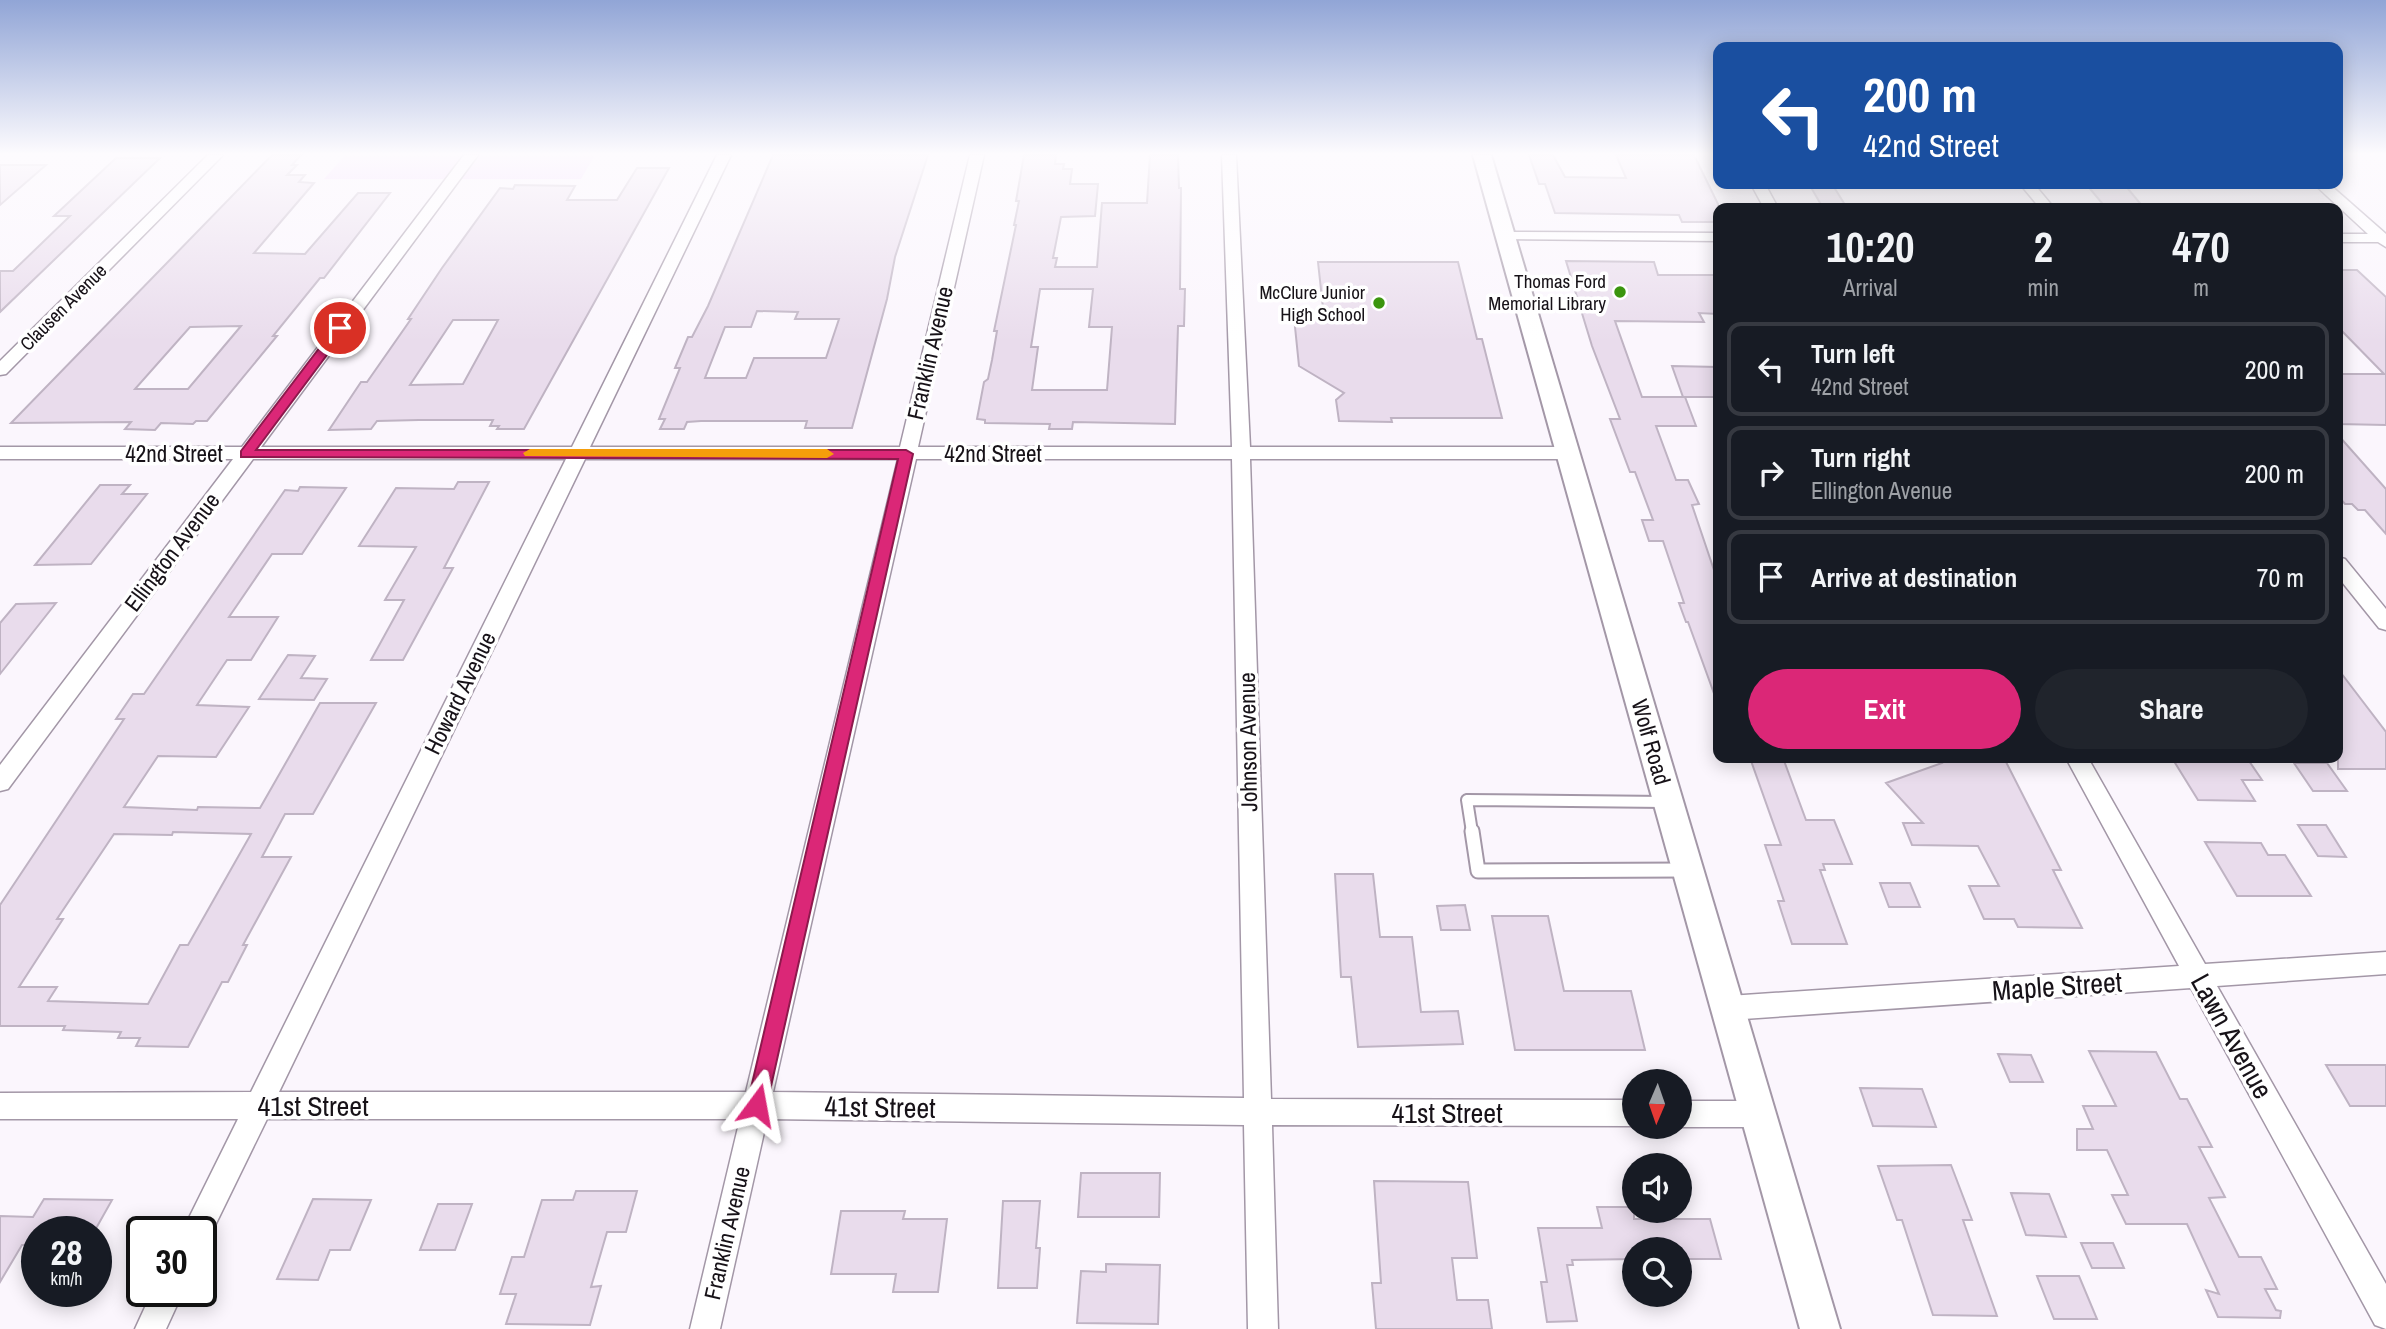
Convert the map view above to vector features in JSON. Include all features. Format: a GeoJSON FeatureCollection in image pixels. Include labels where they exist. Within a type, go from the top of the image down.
{"type":"FeatureCollection","features":[{"type":"Feature","properties":{"kind":"main road","name":"Wolf Road"},"geometry":{"type":"LineString","coordinates":[[1500,217],[1820,1329]]}},
{"type":"Feature","properties":{"kind":"street","name":"Clausen Avenue"},"geometry":{"type":"LineString","coordinates":[[0,370],[154,217]]}},
{"type":"Feature","properties":{"kind":"street","name":"Ellington Avenue"},"geometry":{"type":"LineString","coordinates":[[0,782],[425,217]]}},
{"type":"Feature","properties":{"kind":"street","name":"Howard Avenue"},"geometry":{"type":"LineString","coordinates":[[205,1216],[694,217]]}},
{"type":"Feature","properties":{"kind":"street","name":"Franklin Avenue"},"geometry":{"type":"LineString","coordinates":[[705,1329],[962,217]]}},
{"type":"Feature","properties":{"kind":"street","name":"Johnson Avenue"},"geometry":{"type":"LineString","coordinates":[[1231,217],[1241,453],[1264,1329]]}},
{"type":"Feature","properties":{"kind":"street"},"geometry":{"type":"LineString","coordinates":[[2358,217],[2384,240]]}},
{"type":"Feature","properties":{"kind":"street"},"geometry":{"type":"LineString","coordinates":[[1506,236],[1713,237]]}},
{"type":"Feature","properties":{"kind":"street"},"geometry":{"type":"LineString","coordinates":[[2343,238],[2384,240]]}},
{"type":"Feature","properties":{"kind":"street","name":"42nd Street"},"geometry":{"type":"LineString","coordinates":[[0,453],[1566,453]]}},
{"type":"Feature","properties":{"kind":"street"},"geometry":{"type":"LineString","coordinates":[[2343,570],[2386,623]]}},
{"type":"Feature","properties":{"kind":"street","name":"Lawn Avenue"},"geometry":{"type":"LineString","coordinates":[[2080,763],[2386,1314]]}},
{"type":"Feature","properties":{"kind":"street","name":"Maple Street"},"geometry":{"type":"LineString","coordinates":[[1729,1007],[2386,963]]}},
{"type":"Feature","properties":{"kind":"street","name":"41st Street"},"geometry":{"type":"LineString","coordinates":[[0,1106],[757,1105],[1622,1114]]}},
{"type":"Feature","properties":{"kind":"street"},"geometry":{"type":"LineString","coordinates":[[1692,1114],[1758,1114]]}},
{"type":"Feature","properties":{"kind":"street"},"geometry":{"type":"LineString","coordinates":[[150,1329],[161,1307]]}},
{"type":"Feature","properties":{"kind":"lane"},"geometry":{"type":"LineString","coordinates":[[1668,802],[1467,800],[1478,871],[1688,870]]}},
{"type":"Feature","properties":{"kind":"building"},"geometry":{"type":"Polygon","coordinates":[[[69,217],[99,217],[0,312],[0,271],[13,271],[69,217]]]}},
{"type":"Feature","properties":{"kind":"building"},"geometry":{"type":"Polygon","coordinates":[[[212,217],[285,217],[254,253],[305,254],[337,217],[371,217],[207,421],[196,421],[193,424],[161,423],[155,430],[125,429],[131,422],[11,423],[212,217]],[[241,326],[190,327],[135,389],[188,389],[241,326]]]}},
{"type":"Feature","properties":{"kind":"building"},"geometry":{"type":"Polygon","coordinates":[[[479,217],[642,217],[524,429],[497,429],[499,426],[490,426],[493,420],[419,420],[377,421],[371,429],[329,430],[361,382],[367,382],[411,319],[408,319],[479,217]],[[453,320],[410,385],[463,384],[498,320],[453,320]]]}},
{"type":"Feature","properties":{"kind":"building"},"geometry":{"type":"Polygon","coordinates":[[[746,217],[908,217],[895,257],[887,299],[852,428],[805,428],[807,421],[701,421],[687,422],[684,429],[660,429],[665,419],[659,419],[680,368],[675,368],[688,337],[692,337],[746,217]],[[757,311],[751,327],[725,327],[705,378],[746,378],[754,358],[826,358],[839,319],[795,319],[798,312],[757,311]]]}},
{"type":"Feature","properties":{"kind":"building"},"geometry":{"type":"Polygon","coordinates":[[[1016,217],[1061,217],[1053,258],[1057,258],[1055,267],[1097,267],[1101,217],[1181,217],[1180,289],[1185,289],[1184,326],[1178,326],[1175,424],[1073,422],[1072,429],[1049,429],[1050,424],[985,423],[985,420],[977,419],[984,382],[988,379],[992,360],[997,331],[994,331],[1016,217]],[[1040,289],[1031,347],[1038,347],[1032,390],[1107,390],[1112,327],[1089,327],[1093,289],[1040,289]]]}},
{"type":"Feature","properties":{"kind":"building"},"geometry":{"type":"Polygon","coordinates":[[[1680,217],[1713,217],[1713,222],[1682,222],[1680,217]]]}},
{"type":"Feature","properties":{"kind":"building"},"geometry":{"type":"Polygon","coordinates":[[[1566,261],[1654,262],[1658,275],[1713,275],[1713,314],[1699,313],[1704,322],[1615,321],[1642,397],[1685,397],[1696,426],[1656,426],[1676,480],[1688,480],[1699,504],[1692,505],[1713,567],[1713,691],[1679,603],[1684,603],[1663,541],[1649,541],[1642,520],[1653,520],[1635,472],[1630,472],[1610,419],[1620,419],[1592,346],[1566,261]]]}},
{"type":"Feature","properties":{"kind":"building","name":"McClure Junior High School"},"geometry":{"type":"Polygon","coordinates":[[[1318,262],[1458,262],[1477,339],[1482,339],[1502,418],[1339,421],[1336,400],[1344,393],[1299,366],[1294,317],[1324,317],[1318,262]]]}},
{"type":"Feature","properties":{"kind":"building"},"geometry":{"type":"Polygon","coordinates":[[[2343,270],[2357,270],[2386,297],[2386,425],[2343,424],[2343,374],[2384,374],[2343,332],[2343,270]]]}},
{"type":"Feature","properties":{"kind":"building"},"geometry":{"type":"Polygon","coordinates":[[[1672,366],[1713,367],[1713,397],[1683,397],[1672,366]]]}},
{"type":"Feature","properties":{"kind":"building"},"geometry":{"type":"Polygon","coordinates":[[[2343,441],[2386,489],[2386,534],[2365,510],[2345,504],[2343,441]]]}},
{"type":"Feature","properties":{"kind":"building"},"geometry":{"type":"Polygon","coordinates":[[[458,482],[489,482],[444,568],[453,568],[403,660],[371,660],[404,600],[385,600],[416,547],[359,546],[396,488],[454,489],[458,482]]]}},
{"type":"Feature","properties":{"kind":"building"},"geometry":{"type":"Polygon","coordinates":[[[100,485],[130,485],[122,494],[147,494],[91,564],[35,565],[100,485]]]}},
{"type":"Feature","properties":{"kind":"building"},"geometry":{"type":"Polygon","coordinates":[[[300,487],[346,488],[302,554],[272,554],[229,617],[278,617],[251,660],[227,660],[197,705],[249,707],[216,757],[158,756],[124,807],[197,810],[198,807],[260,808],[320,703],[376,703],[313,814],[285,814],[262,857],[291,857],[243,945],[247,945],[228,982],[222,982],[188,1047],[136,1046],[140,1038],[118,1038],[121,1032],[63,1030],[65,1026],[0,1026],[0,905],[124,719],[116,719],[133,694],[144,694],[285,490],[298,491],[300,487]],[[114,834],[57,919],[63,919],[19,987],[57,987],[48,1001],[148,1004],[180,945],[188,945],[251,834],[114,834]]]}},
{"type":"Feature","properties":{"kind":"building"},"geometry":{"type":"Polygon","coordinates":[[[56,603],[0,674],[0,623],[16,604],[56,603]]]}},
{"type":"Feature","properties":{"kind":"building"},"geometry":{"type":"Polygon","coordinates":[[[288,655],[315,656],[301,678],[327,679],[314,700],[259,699],[288,655]]]}},
{"type":"Feature","properties":{"kind":"building"},"geometry":{"type":"Polygon","coordinates":[[[2343,676],[2386,732],[2386,769],[2338,769],[2338,763],[2343,763],[2343,676]]]}},
{"type":"Feature","properties":{"kind":"building"},"geometry":{"type":"Polygon","coordinates":[[[1752,763],[1785,763],[1806,820],[1834,820],[1852,864],[1823,864],[1825,870],[1820,870],[1847,944],[1792,944],[1778,901],[1784,901],[1765,845],[1781,845],[1752,763]]]}},
{"type":"Feature","properties":{"kind":"building"},"geometry":{"type":"Polygon","coordinates":[[[1942,763],[2007,763],[2061,870],[2053,870],[2082,928],[2018,927],[2014,919],[1984,919],[1969,886],[1999,886],[1978,846],[1912,845],[1903,823],[1923,823],[1886,783],[1942,763]]]}},
{"type":"Feature","properties":{"kind":"building"},"geometry":{"type":"Polygon","coordinates":[[[2175,763],[2250,763],[2262,780],[2242,780],[2255,801],[2198,800],[2175,763]]]}},
{"type":"Feature","properties":{"kind":"building"},"geometry":{"type":"Polygon","coordinates":[[[2294,763],[2327,763],[2347,791],[2313,791],[2294,763]]]}},
{"type":"Feature","properties":{"kind":"building"},"geometry":{"type":"Polygon","coordinates":[[[2298,825],[2326,825],[2346,857],[2318,856],[2298,825]]]}},
{"type":"Feature","properties":{"kind":"building"},"geometry":{"type":"Polygon","coordinates":[[[2205,842],[2261,843],[2268,855],[2285,855],[2311,896],[2237,896],[2205,842]]]}},
{"type":"Feature","properties":{"kind":"building"},"geometry":{"type":"Polygon","coordinates":[[[1335,874],[1373,874],[1380,937],[1412,937],[1421,1012],[1458,1011],[1463,1044],[1358,1047],[1351,977],[1341,977],[1335,874]]]}},
{"type":"Feature","properties":{"kind":"building"},"geometry":{"type":"Polygon","coordinates":[[[1880,883],[1910,883],[1920,907],[1889,907],[1880,883]]]}},
{"type":"Feature","properties":{"kind":"building"},"geometry":{"type":"Polygon","coordinates":[[[1465,905],[1470,930],[1441,930],[1437,906],[1465,905]]]}},
{"type":"Feature","properties":{"kind":"building"},"geometry":{"type":"Polygon","coordinates":[[[1492,916],[1548,916],[1564,991],[1631,991],[1645,1050],[1515,1050],[1492,916]]]}},
{"type":"Feature","properties":{"kind":"building"},"geometry":{"type":"Polygon","coordinates":[[[2089,1051],[2156,1052],[2180,1099],[2187,1099],[2212,1147],[2199,1147],[2225,1197],[2209,1198],[2239,1257],[2261,1257],[2277,1289],[2265,1289],[2276,1310],[2281,1311],[2280,1318],[2218,1317],[2206,1290],[2219,1294],[2187,1224],[2126,1224],[2112,1195],[2128,1195],[2107,1150],[2077,1150],[2077,1129],[2093,1129],[2083,1106],[2116,1106],[2089,1051]]]}},
{"type":"Feature","properties":{"kind":"building"},"geometry":{"type":"Polygon","coordinates":[[[1998,1054],[2031,1055],[2043,1082],[2010,1082],[1998,1054]]]}},
{"type":"Feature","properties":{"kind":"building"},"geometry":{"type":"Polygon","coordinates":[[[2326,1065],[2386,1065],[2386,1106],[2350,1106],[2326,1065]]]}},
{"type":"Feature","properties":{"kind":"building"},"geometry":{"type":"Polygon","coordinates":[[[1860,1088],[1922,1089],[1936,1127],[1873,1126],[1860,1088]]]}},
{"type":"Feature","properties":{"kind":"building"},"geometry":{"type":"Polygon","coordinates":[[[1951,1165],[1972,1220],[1963,1220],[1997,1316],[1933,1315],[1902,1220],[1897,1220],[1878,1166],[1951,1165]]]}},
{"type":"Feature","properties":{"kind":"building"},"geometry":{"type":"Polygon","coordinates":[[[1081,1173],[1160,1173],[1159,1217],[1078,1217],[1081,1173]]]}},
{"type":"Feature","properties":{"kind":"building"},"geometry":{"type":"Polygon","coordinates":[[[1374,1181],[1468,1182],[1477,1258],[1452,1258],[1457,1300],[1488,1300],[1492,1329],[1376,1329],[1372,1283],[1381,1283],[1374,1181]]]}},
{"type":"Feature","properties":{"kind":"building"},"geometry":{"type":"Polygon","coordinates":[[[576,1191],[637,1191],[626,1232],[607,1232],[591,1287],[601,1286],[590,1325],[506,1324],[516,1294],[500,1294],[512,1257],[524,1257],[542,1200],[573,1200],[576,1191]]]}},
{"type":"Feature","properties":{"kind":"building"},"geometry":{"type":"Polygon","coordinates":[[[2011,1193],[2049,1194],[2066,1237],[2026,1235],[2011,1193]]]}},
{"type":"Feature","properties":{"kind":"building"},"geometry":{"type":"Polygon","coordinates":[[[44,1199],[112,1200],[103,1216],[34,1216],[44,1199]]]}},
{"type":"Feature","properties":{"kind":"building"},"geometry":{"type":"Polygon","coordinates":[[[313,1199],[371,1200],[350,1250],[330,1250],[318,1280],[277,1279],[313,1199]]]}},
{"type":"Feature","properties":{"kind":"building"},"geometry":{"type":"Polygon","coordinates":[[[1003,1201],[1040,1201],[1036,1248],[1040,1248],[1037,1288],[998,1288],[1003,1201]]]}},
{"type":"Feature","properties":{"kind":"building"},"geometry":{"type":"Polygon","coordinates":[[[438,1204],[472,1204],[455,1250],[420,1250],[438,1204]]]}},
{"type":"Feature","properties":{"kind":"building"},"geometry":{"type":"Polygon","coordinates":[[[1597,1207],[1622,1207],[1622,1223],[1692,1223],[1692,1219],[1710,1219],[1721,1259],[1692,1259],[1692,1237],[1622,1237],[1622,1259],[1572,1260],[1573,1265],[1567,1265],[1577,1321],[1547,1322],[1541,1282],[1547,1282],[1538,1228],[1602,1228],[1597,1207]]]}},
{"type":"Feature","properties":{"kind":"building"},"geometry":{"type":"Polygon","coordinates":[[[841,1211],[905,1211],[903,1219],[947,1219],[938,1292],[893,1292],[896,1274],[831,1274],[841,1211]]]}},
{"type":"Feature","properties":{"kind":"building"},"geometry":{"type":"Polygon","coordinates":[[[0,1216],[21,1217],[21,1247],[0,1282],[0,1216]]]}},
{"type":"Feature","properties":{"kind":"building"},"geometry":{"type":"Polygon","coordinates":[[[2081,1243],[2113,1243],[2124,1268],[2092,1268],[2081,1243]]]}},
{"type":"Feature","properties":{"kind":"building"},"geometry":{"type":"Polygon","coordinates":[[[1106,1264],[1160,1265],[1158,1324],[1077,1323],[1081,1271],[1106,1272],[1106,1264]]]}},
{"type":"Feature","properties":{"kind":"building"},"geometry":{"type":"Polygon","coordinates":[[[2037,1276],[2079,1276],[2097,1319],[2054,1319],[2037,1276]]]}},
{"type":"Feature","properties":{"kind":"slow traffic"},"geometry":{"type":"LineString","coordinates":[[530,453],[827,454]]}},
{"type":"Feature","properties":{"kind":"place","name":"Thomas Ford Memorial Library"},"geometry":{"type":"Point","coordinates":[1620,292]}},
{"type":"Feature","properties":{"kind":"place","name":"McClure Junior High School"},"geometry":{"type":"Point","coordinates":[1379,303]}},
{"type":"Feature","properties":{"kind":"route"},"geometry":{"type":"LineString","coordinates":[[340,328],[245,454],[906,454],[757,1105]]}}]}
